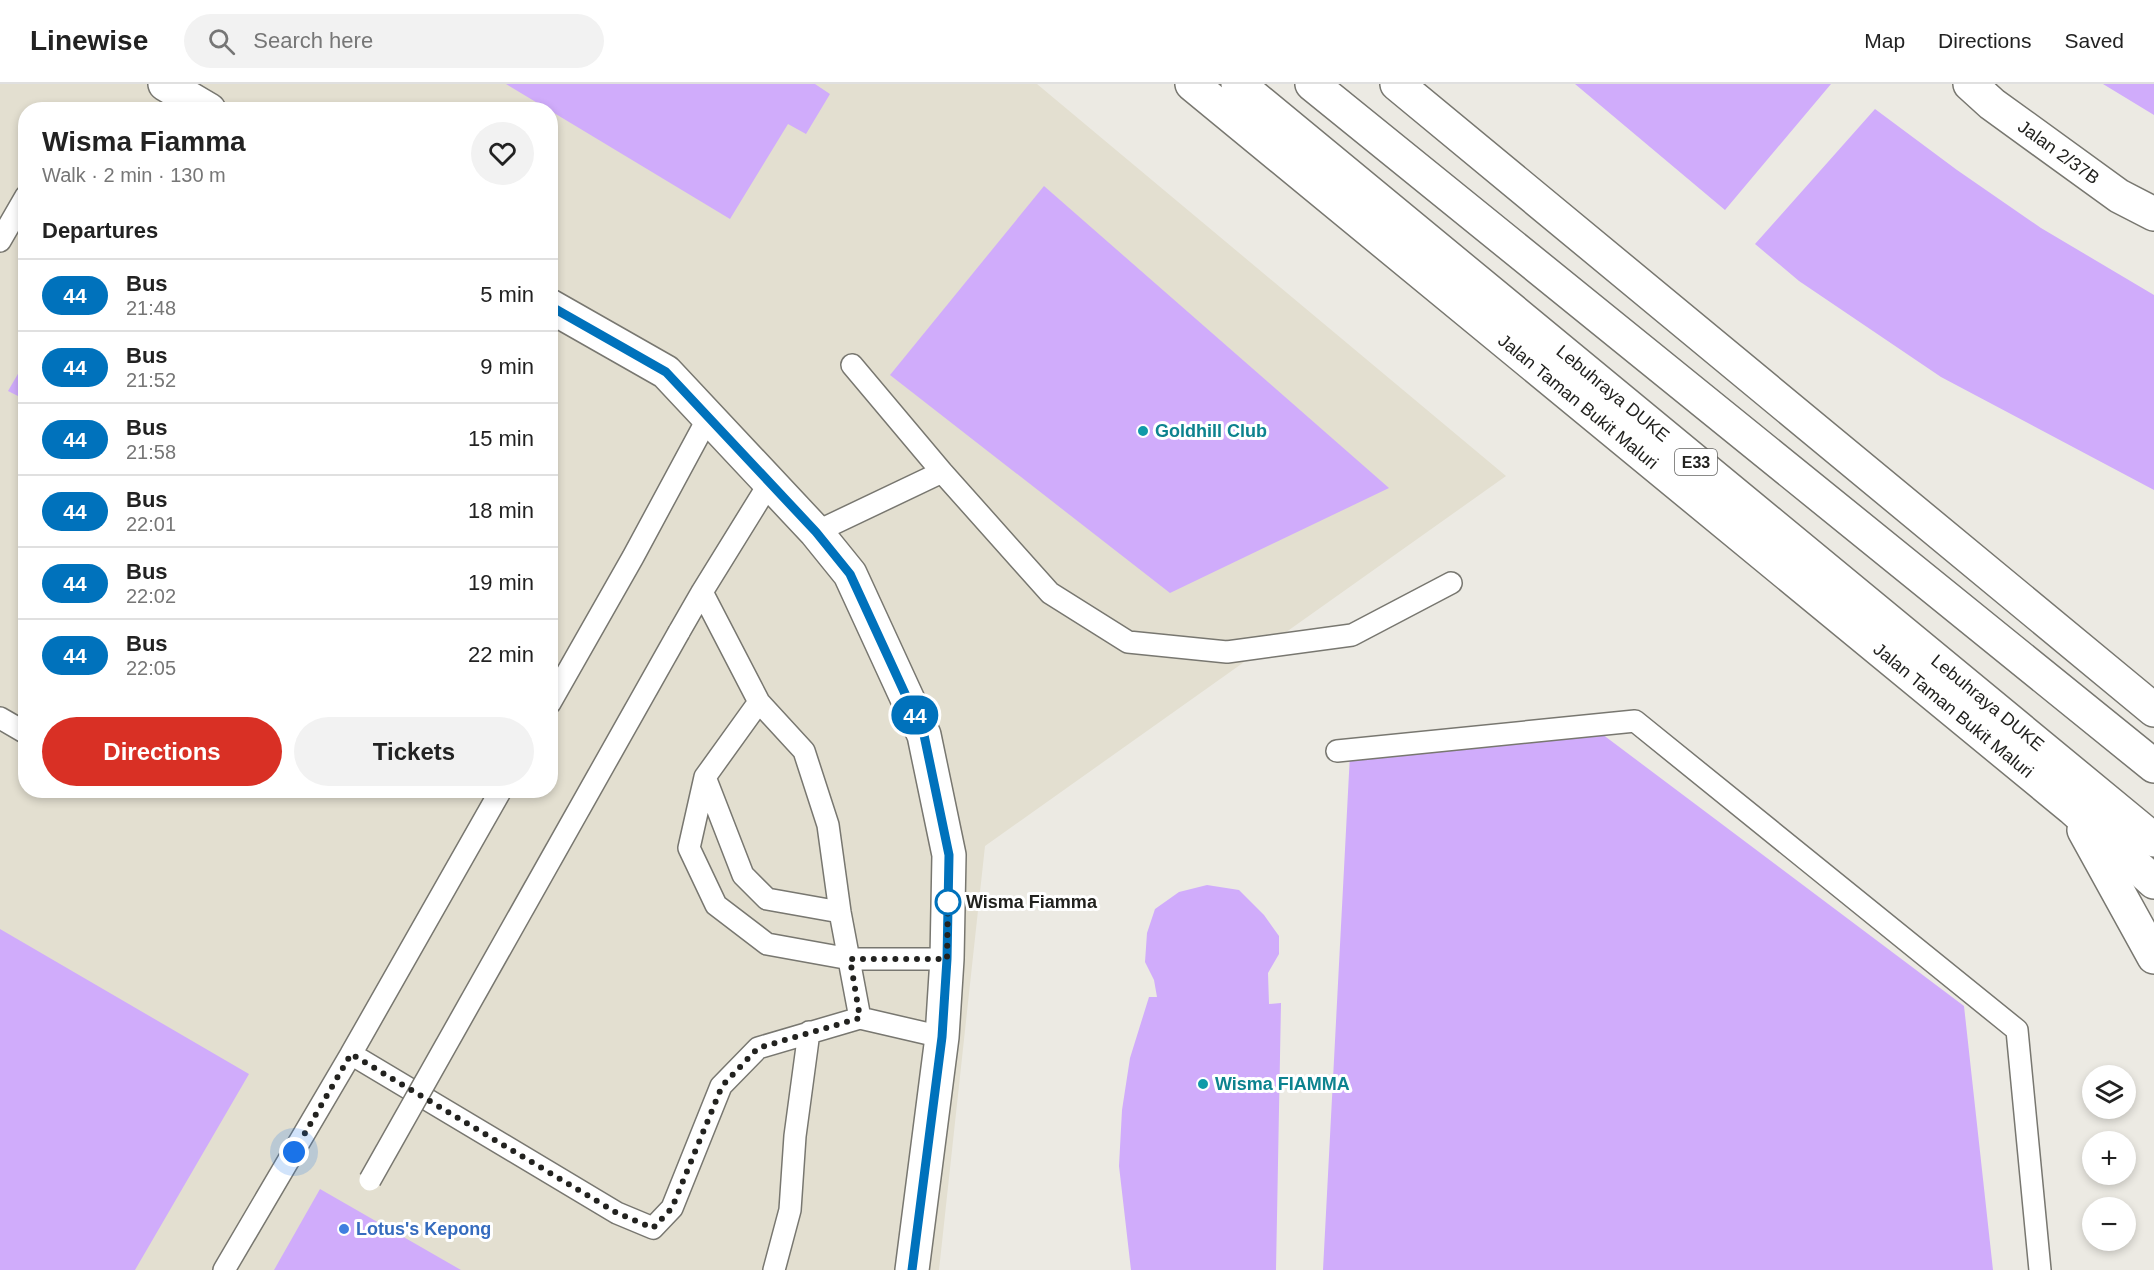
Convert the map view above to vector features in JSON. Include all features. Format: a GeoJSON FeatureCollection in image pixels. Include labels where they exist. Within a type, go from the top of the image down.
{"type":"FeatureCollection","features":[{"type":"Feature","properties":{"kind":"main road"},"geometry":{"type":"LineString","coordinates":[[165,84],[195,102]]}},
{"type":"Feature","properties":{"kind":"main road","name":"Jalan Taman Bukit Maluri"},"geometry":{"type":"LineString","coordinates":[[1192,84],[2072,808],[2154,882]]}},
{"type":"Feature","properties":{"kind":"main road","name":"Lebuhraya DUKE"},"geometry":{"type":"LineString","coordinates":[[1238,84],[2154,840]]}},
{"type":"Feature","properties":{"kind":"main road"},"geometry":{"type":"LineString","coordinates":[[1312,84],[2154,766]]}},
{"type":"Feature","properties":{"kind":"main road"},"geometry":{"type":"LineString","coordinates":[[1397,84],[2154,710]]}},
{"type":"Feature","properties":{"kind":"main road","name":"Jalan 2/37B"},"geometry":{"type":"LineString","coordinates":[[1970,84],[1992,104],[2119,196],[2154,214]]}},
{"type":"Feature","properties":{"kind":"main road"},"geometry":{"type":"LineString","coordinates":[[558,311],[666,372],[816,532],[850,574],[924,735],[949,855],[947,959],[942,1037],[912,1270]]}},
{"type":"Feature","properties":{"kind":"main road"},"geometry":{"type":"LineString","coordinates":[[2072,808],[2154,957]]}},
{"type":"Feature","properties":{"kind":"lane"},"geometry":{"type":"LineString","coordinates":[[0,242],[18,210]]}},
{"type":"Feature","properties":{"kind":"lane"},"geometry":{"type":"LineString","coordinates":[[852,365],[942,472],[1050,593],[1128,642],[1227,652],[1352,635],[1451,583]]}},
{"type":"Feature","properties":{"kind":"lane"},"geometry":{"type":"LineString","coordinates":[[558,689],[709,416]]}},
{"type":"Feature","properties":{"kind":"lane"},"geometry":{"type":"LineString","coordinates":[[816,532],[942,472]]}},
{"type":"Feature","properties":{"kind":"lane"},"geometry":{"type":"LineString","coordinates":[[370,1180],[679,632],[770,482]]}},
{"type":"Feature","properties":{"kind":"lane"},"geometry":{"type":"LineString","coordinates":[[702,592],[759,702],[804,751],[828,825],[840,912],[860,1018]]}},
{"type":"Feature","properties":{"kind":"lane"},"geometry":{"type":"LineString","coordinates":[[759,702],[705,777],[689,848],[716,905],[767,944],[850,959],[947,959]]}},
{"type":"Feature","properties":{"kind":"lane"},"geometry":{"type":"LineString","coordinates":[[0,718],[18,728]]}},
{"type":"Feature","properties":{"kind":"lane"},"geometry":{"type":"LineString","coordinates":[[1337,751],[1635,722],[2017,1030],[2040,1270]]}},
{"type":"Feature","properties":{"kind":"lane"},"geometry":{"type":"LineString","coordinates":[[705,777],[743,875],[767,899],[840,912]]}},
{"type":"Feature","properties":{"kind":"lane"},"geometry":{"type":"LineString","coordinates":[[224,1270],[351,1054],[496,798]]}},
{"type":"Feature","properties":{"kind":"lane"},"geometry":{"type":"LineString","coordinates":[[351,1054],[617,1213],[653,1228],[672,1208],[722,1086],[758,1048],[860,1018],[942,1037]]}},
{"type":"Feature","properties":{"kind":"lane"},"geometry":{"type":"LineString","coordinates":[[774,1270],[790,1210],[795,1136],[809,1032]]}},
{"type":"Feature","properties":{"kind":"shaded area"},"geometry":{"type":"Polygon","coordinates":[[[0,84],[1037,84],[1506,476],[985,846],[939,1270],[0,1270],[0,84]]]}},
{"type":"Feature","properties":{"kind":"building"},"geometry":{"type":"Polygon","coordinates":[[[506,84],[815,84],[830,94],[806,134],[788,124],[730,219],[558,115],[558,102],[536,102],[506,84]]]}},
{"type":"Feature","properties":{"kind":"building"},"geometry":{"type":"Polygon","coordinates":[[[1575,84],[1831,84],[1725,210],[1575,84]]]}},
{"type":"Feature","properties":{"kind":"building"},"geometry":{"type":"Polygon","coordinates":[[[2103,84],[2154,84],[2154,115],[2103,84]]]}},
{"type":"Feature","properties":{"kind":"building"},"geometry":{"type":"Polygon","coordinates":[[[1875,109],[1957,170],[2041,228],[2154,295],[2154,490],[1941,377],[1799,281],[1755,244],[1875,109]]]}},
{"type":"Feature","properties":{"kind":"building","name":"Goldhill Club"},"geometry":{"type":"Polygon","coordinates":[[[1044,186],[1389,488],[1170,593],[890,375],[1044,186]]]}},
{"type":"Feature","properties":{"kind":"building"},"geometry":{"type":"Polygon","coordinates":[[[18,374],[18,396],[8,391],[18,374]]]}},
{"type":"Feature","properties":{"kind":"building"},"geometry":{"type":"Polygon","coordinates":[[[1590,725],[1964,1006],[1993,1270],[1323,1270],[1350,754],[1590,725]]]}},
{"type":"Feature","properties":{"kind":"building","name":"Wisma FIAMMA"},"geometry":{"type":"Polygon","coordinates":[[[1207,885],[1239,890],[1264,915],[1279,936],[1279,954],[1268,973],[1269,1004],[1281,1003],[1276,1270],[1131,1270],[1119,1166],[1122,1110],[1130,1058],[1149,997],[1157,997],[1154,980],[1145,962],[1147,933],[1155,909],[1179,892],[1207,885]]]}},
{"type":"Feature","properties":{"kind":"building"},"geometry":{"type":"Polygon","coordinates":[[[0,929],[249,1074],[135,1270],[0,1270],[0,929]]]}},
{"type":"Feature","properties":{"kind":"building","name":"Lotus's Kepong"},"geometry":{"type":"Polygon","coordinates":[[[320,1189],[461,1270],[274,1270],[320,1189]]]}},
{"type":"Feature","properties":{"kind":"bus line","name":"44"},"geometry":{"type":"LineString","coordinates":[[558,311],[666,372],[816,532],[850,574],[924,735],[949,855],[947,959],[942,1037],[912,1270]]}},
{"type":"Feature","properties":{"kind":"place","name":"Goldhill Club"},"geometry":{"type":"Point","coordinates":[1143,431]}},
{"type":"Feature","properties":{"kind":"place","name":"Wisma Fiamma"},"geometry":{"type":"Point","coordinates":[948,902]}},
{"type":"Feature","properties":{"kind":"place","name":"Wisma FIAMMA"},"geometry":{"type":"Point","coordinates":[1203,1084]}},
{"type":"Feature","properties":{"kind":"place","name":"Lotus's Kepong"},"geometry":{"type":"Point","coordinates":[344,1229]}},
{"type":"Feature","properties":{"kind":"route"},"geometry":{"type":"LineString","coordinates":[[294,1152],[351,1054],[617,1213],[653,1228],[672,1208],[722,1086],[758,1048],[860,1018],[850,959],[947,959],[948,902]]}}]}
